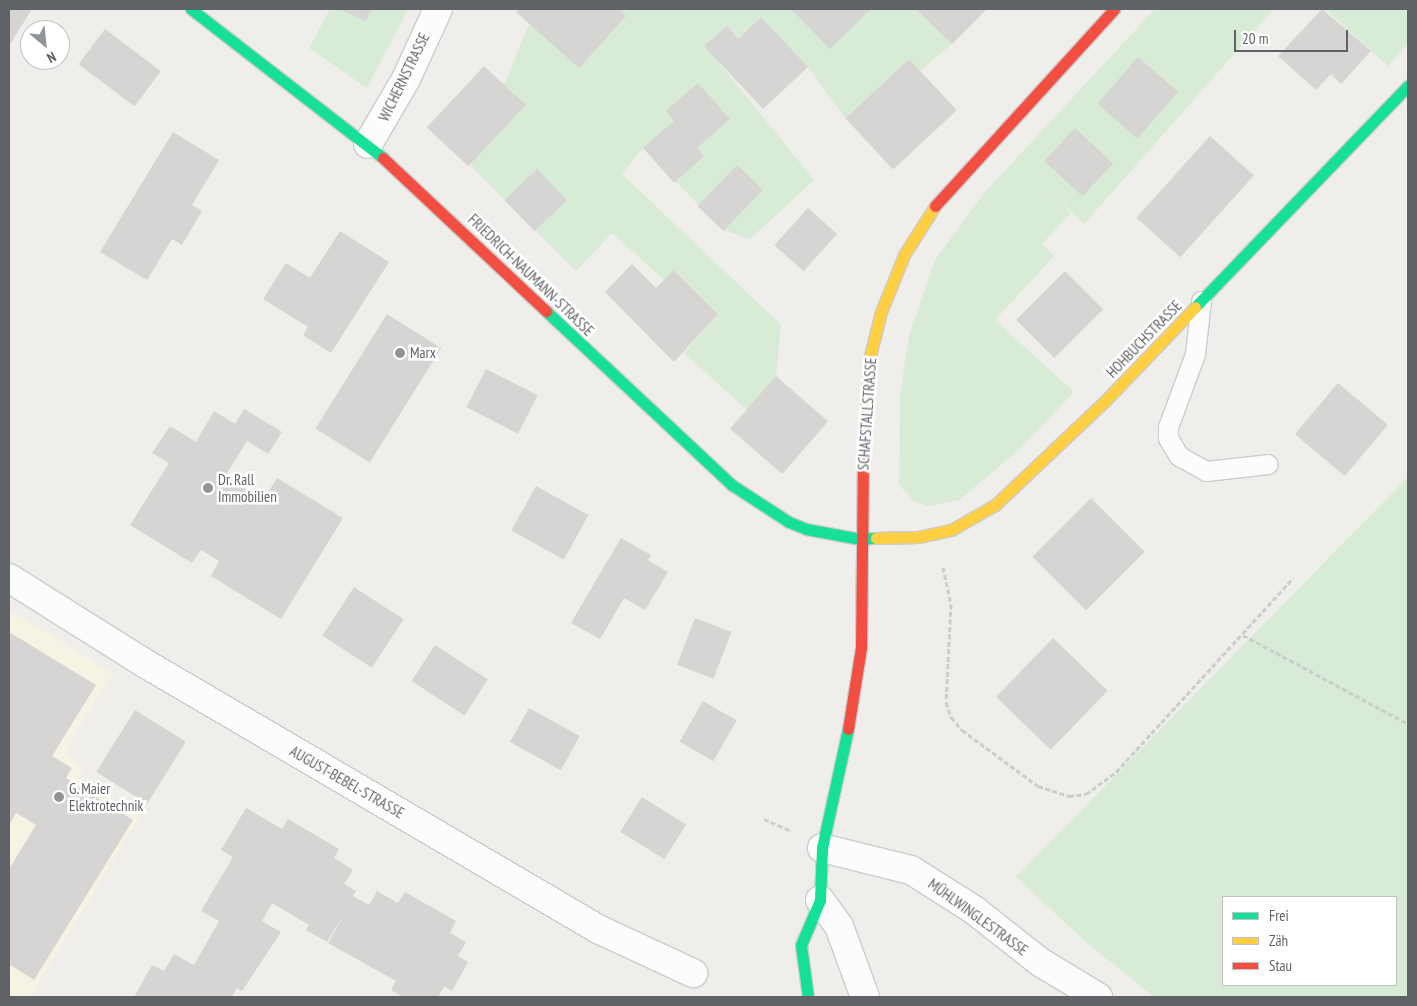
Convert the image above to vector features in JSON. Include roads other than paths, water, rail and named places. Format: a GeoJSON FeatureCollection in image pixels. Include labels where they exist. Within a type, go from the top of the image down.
{"type":"FeatureCollection","features":[{"type":"Feature","properties":{"kind":"street","name":"FRIEDRICH-NAUMANN-STRASSE"},"geometry":{"type":"LineString","coordinates":[[191,9],[368,144],[732,484],[788,522],[806,529],[860,539]]}},
{"type":"Feature","properties":{"kind":"street","name":"WICHERNSTRASSE"},"geometry":{"type":"LineString","coordinates":[[368,144],[406,79],[438,9]]}},
{"type":"Feature","properties":{"kind":"street","name":"SCHAFSTALLSTRASSE"},"geometry":{"type":"LineString","coordinates":[[808,997],[801,944],[820,900],[822,848],[844,750],[861,648],[863,610],[860,539],[870,356],[893,278],[938,202],[1114,9]]}},
{"type":"Feature","properties":{"kind":"street","name":"HOHBUCHSTRASSE"},"geometry":{"type":"LineString","coordinates":[[860,539],[934,534],[971,520],[995,505],[1025,480],[1408,86]]}},
{"type":"Feature","properties":{"kind":"street","name":"AUGUST-BEBEL-STRASSE"},"geometry":{"type":"LineString","coordinates":[[9,578],[146,664],[598,929],[692,973]]}},
{"type":"Feature","properties":{"kind":"street","name":"MÜHLWINGLESTRASSE"},"geometry":{"type":"LineString","coordinates":[[822,848],[857,859],[877,860],[911,870],[974,910],[1040,962],[1098,997]]}},
{"type":"Feature","properties":{"kind":"street"},"geometry":{"type":"LineString","coordinates":[[820,900],[839,926],[865,997]]}},
{"type":"Feature","properties":{"kind":"lane"},"geometry":{"type":"LineString","coordinates":[[1201,301],[1195,354],[1168,427],[1168,438],[1179,456],[1206,471],[1268,464]]}},
{"type":"Feature","properties":{"kind":"place","name":"Marx"},"geometry":{"type":"Point","coordinates":[400,353]}},
{"type":"Feature","properties":{"kind":"place","name":"Dr. Rall Immobilien"},"geometry":{"type":"Point","coordinates":[208,488]}},
{"type":"Feature","properties":{"kind":"place","name":"G. Maier Elektrotechnik"},"geometry":{"type":"Point","coordinates":[59,797]}}]}
